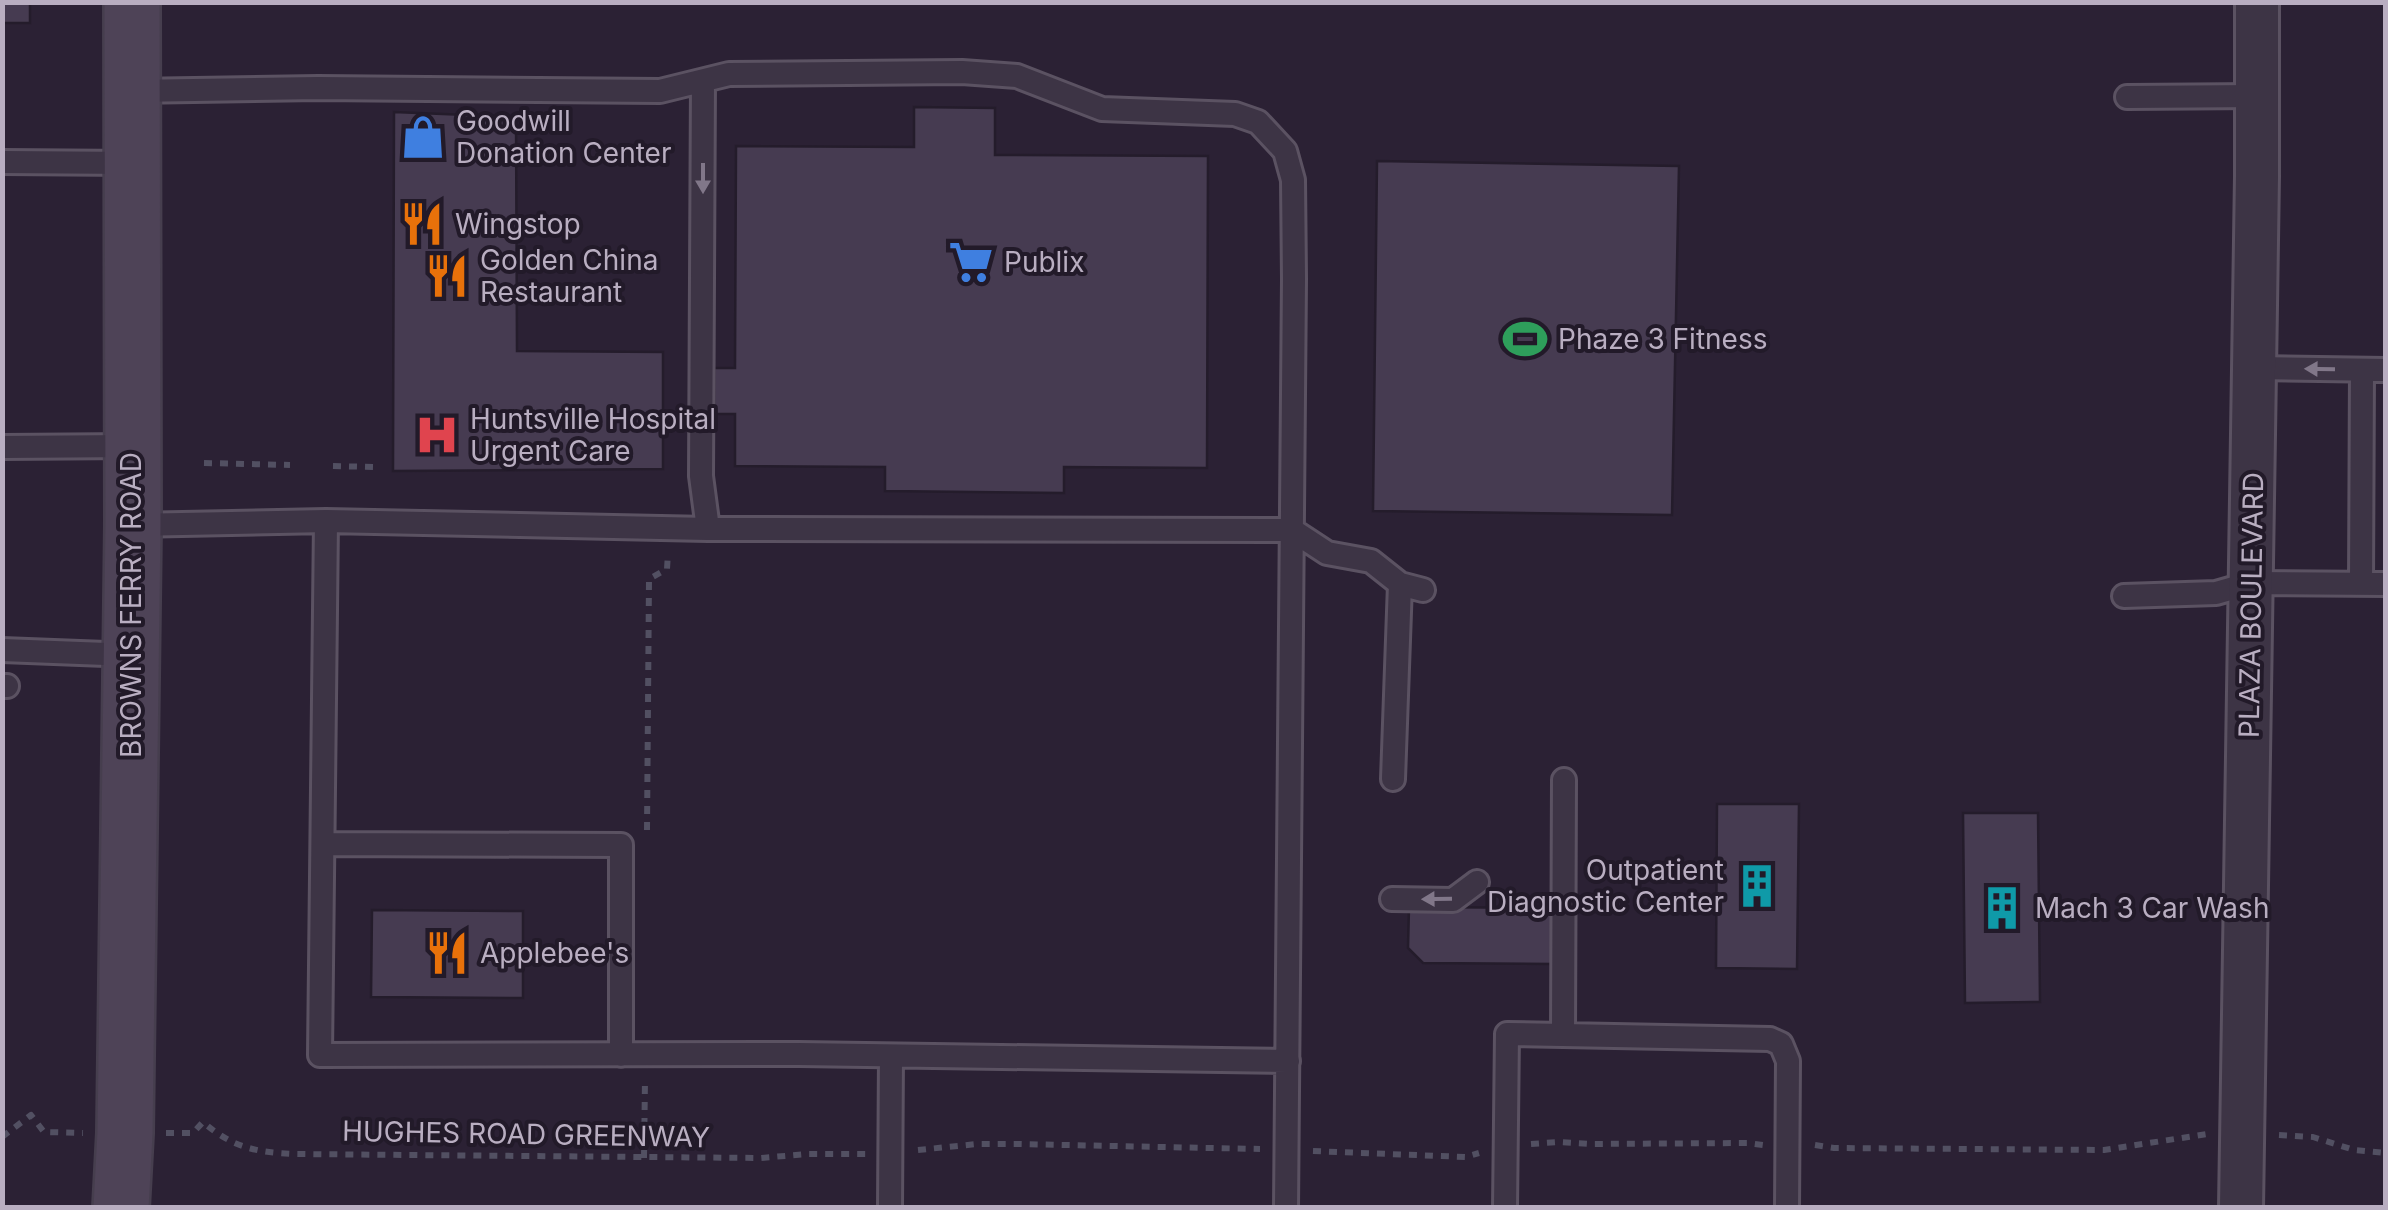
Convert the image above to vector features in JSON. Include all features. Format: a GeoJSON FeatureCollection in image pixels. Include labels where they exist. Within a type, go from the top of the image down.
{"type":"FeatureCollection","features":[{"type":"Feature","properties":{"kind":"main road","name":"BROWNS FERRY ROAD"},"geometry":{"type":"LineString","coordinates":[[121,1208],[126,1133],[132,655],[132,2]]}},
{"type":"Feature","properties":{"kind":"street","name":"PLAZA BOULEVARD"},"geometry":{"type":"LineString","coordinates":[[2242,1208],[2257,2]]}},
{"type":"Feature","properties":{"kind":"lane"},"geometry":{"type":"LineString","coordinates":[[132,91],[660,91],[729,74],[962,72],[1018,76],[1102,108],[1235,114],[1258,122],[1286,151],[1293,180],[1286,1208]]}},
{"type":"Feature","properties":{"kind":"lane"},"geometry":{"type":"LineString","coordinates":[[703,80],[701,476],[708,529]]}},
{"type":"Feature","properties":{"kind":"lane"},"geometry":{"type":"LineString","coordinates":[[2127,97],[2257,96]]}},
{"type":"Feature","properties":{"kind":"lane"},"geometry":{"type":"LineString","coordinates":[[2,162],[134,162]]}},
{"type":"Feature","properties":{"kind":"lane"},"geometry":{"type":"LineString","coordinates":[[2254,368],[2386,370]]}},
{"type":"Feature","properties":{"kind":"lane"},"geometry":{"type":"LineString","coordinates":[[2360,584],[2362,370]]}},
{"type":"Feature","properties":{"kind":"lane"},"geometry":{"type":"LineString","coordinates":[[2,446],[132,446]]}},
{"type":"Feature","properties":{"kind":"lane"},"geometry":{"type":"LineString","coordinates":[[326,521],[320,1055],[1288,1061]]}},
{"type":"Feature","properties":{"kind":"lane"},"geometry":{"type":"LineString","coordinates":[[133,526],[326,521],[708,529],[1292,530],[1327,553],[1372,561],[1411,587],[1393,779]]}},
{"type":"Feature","properties":{"kind":"lane"},"geometry":{"type":"LineString","coordinates":[[2124,596],[2216,593],[2252,583],[2386,584]]}},
{"type":"Feature","properties":{"kind":"lane"},"geometry":{"type":"LineString","coordinates":[[5,650],[132,655]]}},
{"type":"Feature","properties":{"kind":"lane"},"geometry":{"type":"LineString","coordinates":[[1563,1035],[1564,780]]}},
{"type":"Feature","properties":{"kind":"lane"},"geometry":{"type":"LineString","coordinates":[[323,844],[621,845],[620,1055]]}},
{"type":"Feature","properties":{"kind":"lane"},"geometry":{"type":"LineString","coordinates":[[1392,899],[1453,900],[1477,882]]}},
{"type":"Feature","properties":{"kind":"lane"},"geometry":{"type":"LineString","coordinates":[[1505,1208],[1507,1034],[1770,1038],[1781,1044],[1788,1061],[1787,1208]]}},
{"type":"Feature","properties":{"kind":"lane"},"geometry":{"type":"LineString","coordinates":[[890,1208],[892,1056]]}},
{"type":"Feature","properties":{"kind":"path"},"geometry":{"type":"LineString","coordinates":[[204,463],[290,465]]}},
{"type":"Feature","properties":{"kind":"path"},"geometry":{"type":"LineString","coordinates":[[333,466],[374,467]]}},
{"type":"Feature","properties":{"kind":"path"},"geometry":{"type":"LineString","coordinates":[[647,832],[649,579],[667,569],[668,547]]}},
{"type":"Feature","properties":{"kind":"path"},"geometry":{"type":"LineString","coordinates":[[644,1158],[645,1078]]}},
{"type":"Feature","properties":{"kind":"path"},"geometry":{"type":"LineString","coordinates":[[2,1136],[31,1116],[44,1132]]}},
{"type":"Feature","properties":{"kind":"path","name":"HUGHES ROAD GREENWAY"},"geometry":{"type":"LineString","coordinates":[[193,1133],[204,1122],[227,1140],[266,1152],[644,1158],[856,1154]]}},
{"type":"Feature","properties":{"kind":"path"},"geometry":{"type":"LineString","coordinates":[[1812,1145],[2104,1150],[2214,1133]]}},
{"type":"Feature","properties":{"kind":"path"},"geometry":{"type":"LineString","coordinates":[[2290,1136],[2312,1137],[2354,1150],[2386,1152]]}},
{"type":"Feature","properties":{"kind":"path"},"geometry":{"type":"LineString","coordinates":[[928,1149],[1004,1144],[1254,1149]]}},
{"type":"Feature","properties":{"kind":"path"},"geometry":{"type":"LineString","coordinates":[[1539,1144],[1762,1145]]}},
{"type":"Feature","properties":{"kind":"path"},"geometry":{"type":"LineString","coordinates":[[1317,1151],[1450,1157]]}},
{"type":"Feature","properties":{"kind":"building"},"geometry":{"type":"Polygon","coordinates":[[[2,2],[30,2],[30,23],[2,23],[2,2]]]}},
{"type":"Feature","properties":{"kind":"building","name":"Publix"},"geometry":{"type":"Polygon","coordinates":[[[914,107],[995,108],[995,155],[1208,156],[1207,468],[1064,467],[1064,493],[885,491],[885,467],[735,466],[735,414],[714,414],[714,368],[735,368],[736,146],[914,147],[914,107]]]}},
{"type":"Feature","properties":{"kind":"building"},"geometry":{"type":"Polygon","coordinates":[[[394,112],[516,117],[517,351],[663,352],[663,469],[393,471],[394,112]]]}},
{"type":"Feature","properties":{"kind":"building","name":"Phaze 3 Fitness"},"geometry":{"type":"Polygon","coordinates":[[[1377,161],[1679,166],[1672,515],[1373,511],[1377,161]]]}},
{"type":"Feature","properties":{"kind":"building","name":"Outpatient Diagnostic Center"},"geometry":{"type":"Polygon","coordinates":[[[1717,804],[1799,804],[1797,969],[1716,968],[1717,804]]]}},
{"type":"Feature","properties":{"kind":"building","name":"Mach 3 Car Wash"},"geometry":{"type":"Polygon","coordinates":[[[1963,813],[2038,813],[2040,1002],[1965,1003],[1963,813]]]}},
{"type":"Feature","properties":{"kind":"building"},"geometry":{"type":"Polygon","coordinates":[[[1409,907],[1554,908],[1554,964],[1423,963],[1408,948],[1409,907]]]}},
{"type":"Feature","properties":{"kind":"building"},"geometry":{"type":"Polygon","coordinates":[[[372,910],[523,911],[523,998],[371,997],[372,910]]]}},
{"type":"Feature","properties":{"kind":"place","name":"Goodwill Donation Center"},"geometry":{"type":"Point","coordinates":[423,137]}},
{"type":"Feature","properties":{"kind":"place","name":"Wingstop"},"geometry":{"type":"Point","coordinates":[422,224]}},
{"type":"Feature","properties":{"kind":"place","name":"Publix"},"geometry":{"type":"Point","coordinates":[971,262]}},
{"type":"Feature","properties":{"kind":"place","name":"Golden China Restaurant"},"geometry":{"type":"Point","coordinates":[447,276]}},
{"type":"Feature","properties":{"kind":"place","name":"Phaze 3 Fitness"},"geometry":{"type":"Point","coordinates":[1525,339]}},
{"type":"Feature","properties":{"kind":"place","name":"Huntsville Hospital Urgent Care"},"geometry":{"type":"Point","coordinates":[437,435]}},
{"type":"Feature","properties":{"kind":"place","name":"Outpatient Diagnostic Center"},"geometry":{"type":"Point","coordinates":[1757,886]}},
{"type":"Feature","properties":{"kind":"place","name":"Mach 3 Car Wash"},"geometry":{"type":"Point","coordinates":[2002,908]}},
{"type":"Feature","properties":{"kind":"place","name":"Applebee's"},"geometry":{"type":"Point","coordinates":[447,953]}}]}
